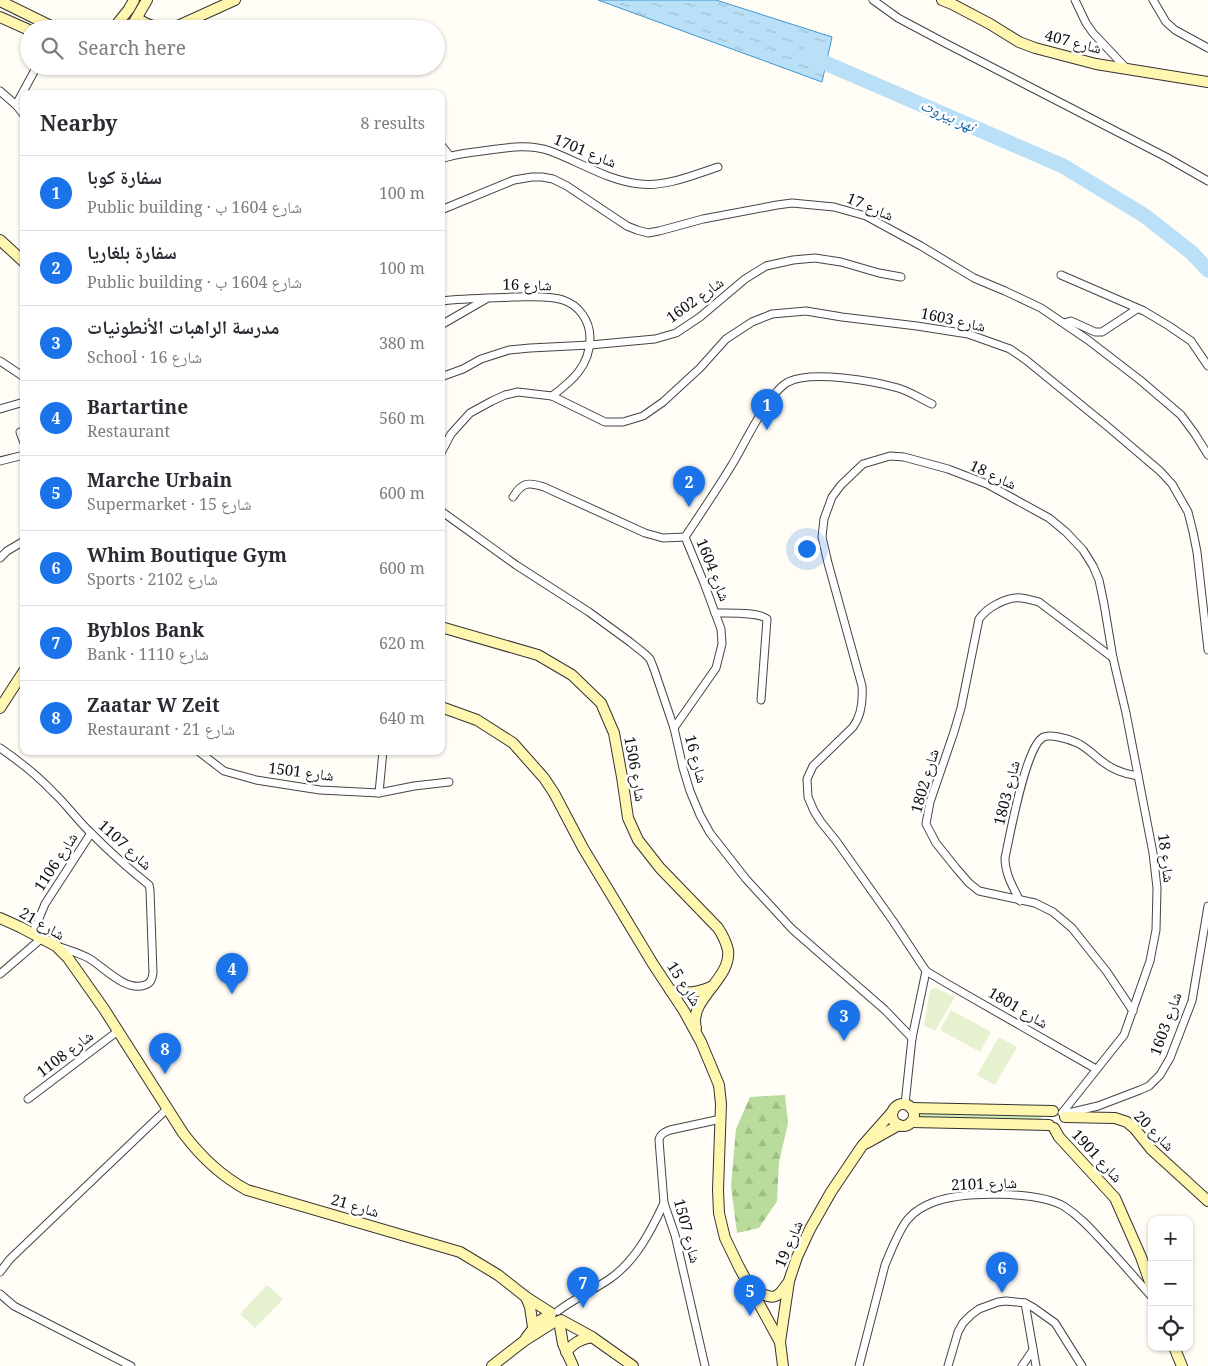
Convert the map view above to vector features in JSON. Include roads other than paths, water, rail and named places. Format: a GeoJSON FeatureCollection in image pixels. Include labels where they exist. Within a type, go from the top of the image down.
{"type":"FeatureCollection","features":[{"type":"Feature","properties":{"kind":"street"},"geometry":{"type":"LineString","coordinates":[[140,20],[137,18],[147,0]]}},
{"type":"Feature","properties":{"kind":"street"},"geometry":{"type":"LineString","coordinates":[[190,20],[235,0]]}},
{"type":"Feature","properties":{"kind":"street"},"geometry":{"type":"LineString","coordinates":[[873,0],[898,18],[1166,157],[1208,181]]}},
{"type":"Feature","properties":{"kind":"street","name":"شارع 407"},"geometry":{"type":"LineString","coordinates":[[942,0],[951,2],[1025,45],[1096,64],[1208,82]]}},
{"type":"Feature","properties":{"kind":"street"},"geometry":{"type":"LineString","coordinates":[[1075,0],[1093,33],[1126,68]]}},
{"type":"Feature","properties":{"kind":"street"},"geometry":{"type":"LineString","coordinates":[[1153,0],[1166,22],[1175,30],[1208,48]]}},
{"type":"Feature","properties":{"kind":"street"},"geometry":{"type":"LineString","coordinates":[[0,1],[39,20]]}},
{"type":"Feature","properties":{"kind":"street"},"geometry":{"type":"LineString","coordinates":[[119,20],[131,3]]}},
{"type":"Feature","properties":{"kind":"street"},"geometry":{"type":"LineString","coordinates":[[0,17],[20,26]]}},
{"type":"Feature","properties":{"kind":"street"},"geometry":{"type":"LineString","coordinates":[[24,90],[32,75]]}},
{"type":"Feature","properties":{"kind":"street"},"geometry":{"type":"LineString","coordinates":[[0,91],[20,110]]}},
{"type":"Feature","properties":{"kind":"street"},"geometry":{"type":"LineString","coordinates":[[16,105],[20,98]]}},
{"type":"Feature","properties":{"kind":"street","name":"شارع 1701"},"geometry":{"type":"LineString","coordinates":[[445,158],[505,147],[530,146],[548,150],[616,179],[641,184],[668,182],[718,167]]}},
{"type":"Feature","properties":{"kind":"street"},"geometry":{"type":"LineString","coordinates":[[445,150],[450,156]]}},
{"type":"Feature","properties":{"kind":"street","name":"شارع 17"},"geometry":{"type":"LineString","coordinates":[[445,208],[514,180],[532,176],[553,179],[567,186],[627,226],[648,232],[659,232],[703,219],[778,205],[806,204],[834,207],[866,216],[965,273],[1040,308],[1088,340],[1181,415],[1208,455]]}},
{"type":"Feature","properties":{"kind":"street"},"geometry":{"type":"LineString","coordinates":[[0,240],[20,258]]}},
{"type":"Feature","properties":{"kind":"street","name":"شارع 1602"},"geometry":{"type":"LineString","coordinates":[[445,376],[463,369],[480,359],[509,350],[590,345],[655,338],[676,333],[700,317],[745,279],[766,266],[793,260],[815,258],[841,262],[902,277]]}},
{"type":"Feature","properties":{"kind":"street"},"geometry":{"type":"LineString","coordinates":[[1061,275],[1144,311],[1191,340],[1208,366]]}},
{"type":"Feature","properties":{"kind":"street","name":"شارع 16"},"geometry":{"type":"LineString","coordinates":[[445,301],[527,297],[555,298],[572,304],[581,313],[589,326],[590,345]]}},
{"type":"Feature","properties":{"kind":"street"},"geometry":{"type":"LineString","coordinates":[[445,323],[488,298]]}},
{"type":"Feature","properties":{"kind":"street"},"geometry":{"type":"LineString","coordinates":[[1064,324],[1071,321],[1102,332],[1137,309]]}},
{"type":"Feature","properties":{"kind":"street","name":"شارع 1603"},"geometry":{"type":"LineString","coordinates":[[552,396],[605,422],[632,420],[643,416],[663,402],[700,368],[726,339],[752,322],[766,316],[787,312],[806,311],[968,334],[1010,349],[1160,471],[1172,484],[1188,512],[1193,532],[1208,650]]}},
{"type":"Feature","properties":{"kind":"street"},"geometry":{"type":"LineString","coordinates":[[445,445],[451,434],[470,413],[492,401],[518,392],[552,396],[577,375],[585,362],[590,345]]}},
{"type":"Feature","properties":{"kind":"street"},"geometry":{"type":"LineString","coordinates":[[0,361],[20,374]]}},
{"type":"Feature","properties":{"kind":"street"},"geometry":{"type":"LineString","coordinates":[[684,537],[732,464],[761,414],[783,385],[819,376],[873,382],[899,388],[932,404]]}},
{"type":"Feature","properties":{"kind":"street"},"geometry":{"type":"LineString","coordinates":[[0,409],[20,403]]}},
{"type":"Feature","properties":{"kind":"street"},"geometry":{"type":"LineString","coordinates":[[0,460],[20,456]]}},
{"type":"Feature","properties":{"kind":"street","name":"شارع 18"},"geometry":{"type":"LineString","coordinates":[[926,971],[893,921],[821,822],[808,797],[807,779],[813,766],[853,727],[863,706],[862,686],[822,537],[824,519],[832,497],[841,485],[863,464],[890,456],[948,469],[987,484],[1049,518],[1083,550],[1099,580],[1112,658],[1126,713],[1146,811],[1155,868],[1156,930],[1150,961],[1124,1035],[1061,1114]]}},
{"type":"Feature","properties":{"kind":"street","name":"شارع 1604"},"geometry":{"type":"LineString","coordinates":[[512,497],[518,488],[523,485],[535,484],[645,533],[663,538],[684,537],[721,629],[722,644],[716,668],[674,728]]}},
{"type":"Feature","properties":{"kind":"street","name":"شارع 16"},"geometry":{"type":"LineString","coordinates":[[445,514],[588,612],[650,659],[674,728],[683,768],[700,815],[710,833],[746,879],[792,929],[885,1010],[912,1038]]}},
{"type":"Feature","properties":{"kind":"street"},"geometry":{"type":"LineString","coordinates":[[0,558],[7,551],[20,543]]}},
{"type":"Feature","properties":{"kind":"street","name":"شارع 1802"},"geometry":{"type":"LineString","coordinates":[[1112,658],[1039,602],[1029,599],[1009,598],[988,609],[979,619],[960,708],[930,802],[926,824],[936,843],[956,868],[979,891],[1034,903],[1053,912],[1072,928],[1107,972],[1133,1010]]}},
{"type":"Feature","properties":{"kind":"street"},"geometry":{"type":"LineString","coordinates":[[715,613],[756,616],[767,619],[761,700]]}},
{"type":"Feature","properties":{"kind":"street","name":"شارع 1506"},"geometry":{"type":"LineString","coordinates":[[445,628],[538,654],[572,675],[601,703],[614,734],[628,818],[638,840],[650,857],[718,928],[728,950],[721,975],[695,1014],[695,1025],[701,1042]]}},
{"type":"Feature","properties":{"kind":"street"},"geometry":{"type":"LineString","coordinates":[[0,708],[20,677]]}},
{"type":"Feature","properties":{"kind":"street","name":"شارع 15"},"geometry":{"type":"LineString","coordinates":[[445,708],[476,720],[513,743],[544,778],[583,848],[701,1042],[718,1085],[721,1104],[718,1174],[719,1213],[725,1238],[780,1342]]}},
{"type":"Feature","properties":{"kind":"street","name":"شارع 1803"},"geometry":{"type":"LineString","coordinates":[[1020,901],[1005,865],[1024,774],[1034,748],[1041,738],[1049,736],[1075,742],[1111,768],[1138,776]]}},
{"type":"Feature","properties":{"kind":"street","name":"شارع 1107"},"geometry":{"type":"LineString","coordinates":[[0,748],[42,780],[118,860],[149,885],[151,894],[153,973],[149,984],[129,986],[90,959],[72,950],[56,946]]}},
{"type":"Feature","properties":{"kind":"street","name":"شارع 1501"},"geometry":{"type":"LineString","coordinates":[[203,755],[224,771],[256,780],[320,790],[379,793],[449,782]]}},
{"type":"Feature","properties":{"kind":"street"},"geometry":{"type":"LineString","coordinates":[[379,793],[383,755]]}},
{"type":"Feature","properties":{"kind":"street","name":"شارع 1106"},"geometry":{"type":"LineString","coordinates":[[32,933],[44,904],[91,833]]}},
{"type":"Feature","properties":{"kind":"street","name":"شارع 1603"},"geometry":{"type":"LineString","coordinates":[[1061,1114],[1098,1106],[1140,1090],[1149,1086],[1160,1075],[1170,1058],[1192,1001],[1208,906]]}},
{"type":"Feature","properties":{"kind":"street","name":"شارع 21"},"geometry":{"type":"LineString","coordinates":[[0,918],[56,946],[68,958],[118,1031],[166,1108],[197,1150],[209,1163],[236,1184],[248,1190],[460,1252],[556,1317],[592,1337],[633,1366]]}},
{"type":"Feature","properties":{"kind":"street"},"geometry":{"type":"LineString","coordinates":[[0,974],[42,938]]}},
{"type":"Feature","properties":{"kind":"street"},"geometry":{"type":"LineString","coordinates":[[908,1106],[898,1106],[893,1111],[892,1118],[896,1124],[905,1126],[914,1117],[908,1106],[912,1038],[926,971]]}},
{"type":"Feature","properties":{"kind":"street","name":"شارع 1801"},"geometry":{"type":"LineString","coordinates":[[926,971],[1096,1069]]}},
{"type":"Feature","properties":{"kind":"street"},"geometry":{"type":"LineString","coordinates":[[670,990],[680,993],[696,992],[714,985]]}},
{"type":"Feature","properties":{"kind":"street","name":"شارع 1108"},"geometry":{"type":"LineString","coordinates":[[28,1099],[118,1031]]}},
{"type":"Feature","properties":{"kind":"street","name":"شارع 20"},"geometry":{"type":"LineString","coordinates":[[908,1106],[1115,1118],[1127,1122],[1135,1129],[1151,1149],[1208,1201]]}},
{"type":"Feature","properties":{"kind":"street"},"geometry":{"type":"LineString","coordinates":[[0,1272],[10,1259],[166,1108]]}},
{"type":"Feature","properties":{"kind":"street","name":"شارع 19"},"geometry":{"type":"LineString","coordinates":[[783,1366],[780,1342],[789,1281],[797,1257],[831,1192],[862,1146],[893,1111]]}},
{"type":"Feature","properties":{"kind":"street"},"geometry":{"type":"LineString","coordinates":[[911,1122],[1052,1127],[1062,1126],[1065,1121],[1061,1114],[1048,1117],[1052,1127]]}},
{"type":"Feature","properties":{"kind":"street","name":"شارع 1507"},"geometry":{"type":"LineString","coordinates":[[705,1366],[675,1235],[664,1203],[659,1140],[664,1132],[721,1119]]}},
{"type":"Feature","properties":{"kind":"street"},"geometry":{"type":"LineString","coordinates":[[862,1146],[899,1125]]}},
{"type":"Feature","properties":{"kind":"street","name":"شارع 1901"},"geometry":{"type":"LineString","coordinates":[[1052,1127],[1115,1198],[1148,1277]]}},
{"type":"Feature","properties":{"kind":"street","name":"شارع 2101"},"geometry":{"type":"LineString","coordinates":[[860,1366],[885,1266],[891,1250],[908,1218],[933,1202],[984,1195],[1027,1196],[1057,1202],[1083,1220],[1148,1293]]}},
{"type":"Feature","properties":{"kind":"street"},"geometry":{"type":"LineString","coordinates":[[492,1366],[556,1317],[571,1301],[609,1280],[621,1270],[636,1253],[653,1226],[664,1203]]}},
{"type":"Feature","properties":{"kind":"street"},"geometry":{"type":"LineString","coordinates":[[752,1290],[772,1297],[777,1296],[783,1291],[789,1281]]}},
{"type":"Feature","properties":{"kind":"street"},"geometry":{"type":"LineString","coordinates":[[0,1294],[14,1306],[131,1366]]}},
{"type":"Feature","properties":{"kind":"street"},"geometry":{"type":"LineString","coordinates":[[526,1297],[534,1327]]}},
{"type":"Feature","properties":{"kind":"street"},"geometry":{"type":"LineString","coordinates":[[948,1366],[958,1332],[971,1315],[978,1309],[998,1302],[1015,1301],[1025,1303],[1055,1323],[1082,1366]]}},
{"type":"Feature","properties":{"kind":"street"},"geometry":{"type":"LineString","coordinates":[[1025,1303],[1036,1366]]}},
{"type":"Feature","properties":{"kind":"street"},"geometry":{"type":"LineString","coordinates":[[524,1341],[539,1321],[556,1317]]}},
{"type":"Feature","properties":{"kind":"street"},"geometry":{"type":"LineString","coordinates":[[556,1317],[566,1352],[573,1366]]}},
{"type":"Feature","properties":{"kind":"street"},"geometry":{"type":"LineString","coordinates":[[566,1352],[579,1340],[592,1337]]}},
{"type":"Feature","properties":{"kind":"street"},"geometry":{"type":"LineString","coordinates":[[1022,1366],[1033,1350]]}},
{"type":"Feature","properties":{"kind":"street"},"geometry":{"type":"LineString","coordinates":[[1176,1351],[1182,1366]]}},
{"type":"Feature","properties":{"kind":"water"},"geometry":{"type":"Polygon","coordinates":[[[598,0],[716,0],[832,37],[822,82],[598,0]]]}},
{"type":"Feature","properties":{"kind":"waterway","name":"نهر بيروت"},"geometry":{"type":"LineString","coordinates":[[807,55],[1063,166],[1145,216],[1192,253],[1208,270]]}},
{"type":"Feature","properties":{"kind":"place","name":"سفارة كوبا"},"geometry":{"type":"Point","coordinates":[767,430]}},
{"type":"Feature","properties":{"kind":"place","name":"سفارة بلغاريا"},"geometry":{"type":"Point","coordinates":[689,507]}},
{"type":"Feature","properties":{"kind":"place","name":"Bartartine"},"geometry":{"type":"Point","coordinates":[232,994]}},
{"type":"Feature","properties":{"kind":"place","name":"مدرسة الراهبات الأنطونيات"},"geometry":{"type":"Point","coordinates":[844,1041]}},
{"type":"Feature","properties":{"kind":"place","name":"Zaatar W Zeit"},"geometry":{"type":"Point","coordinates":[165,1074]}},
{"type":"Feature","properties":{"kind":"place","name":"Whim Boutique Gym"},"geometry":{"type":"Point","coordinates":[1002,1293]}},
{"type":"Feature","properties":{"kind":"place","name":"Byblos Bank"},"geometry":{"type":"Point","coordinates":[583,1308]}},
{"type":"Feature","properties":{"kind":"place","name":"Marche Urbain"},"geometry":{"type":"Point","coordinates":[750,1316]}}]}
